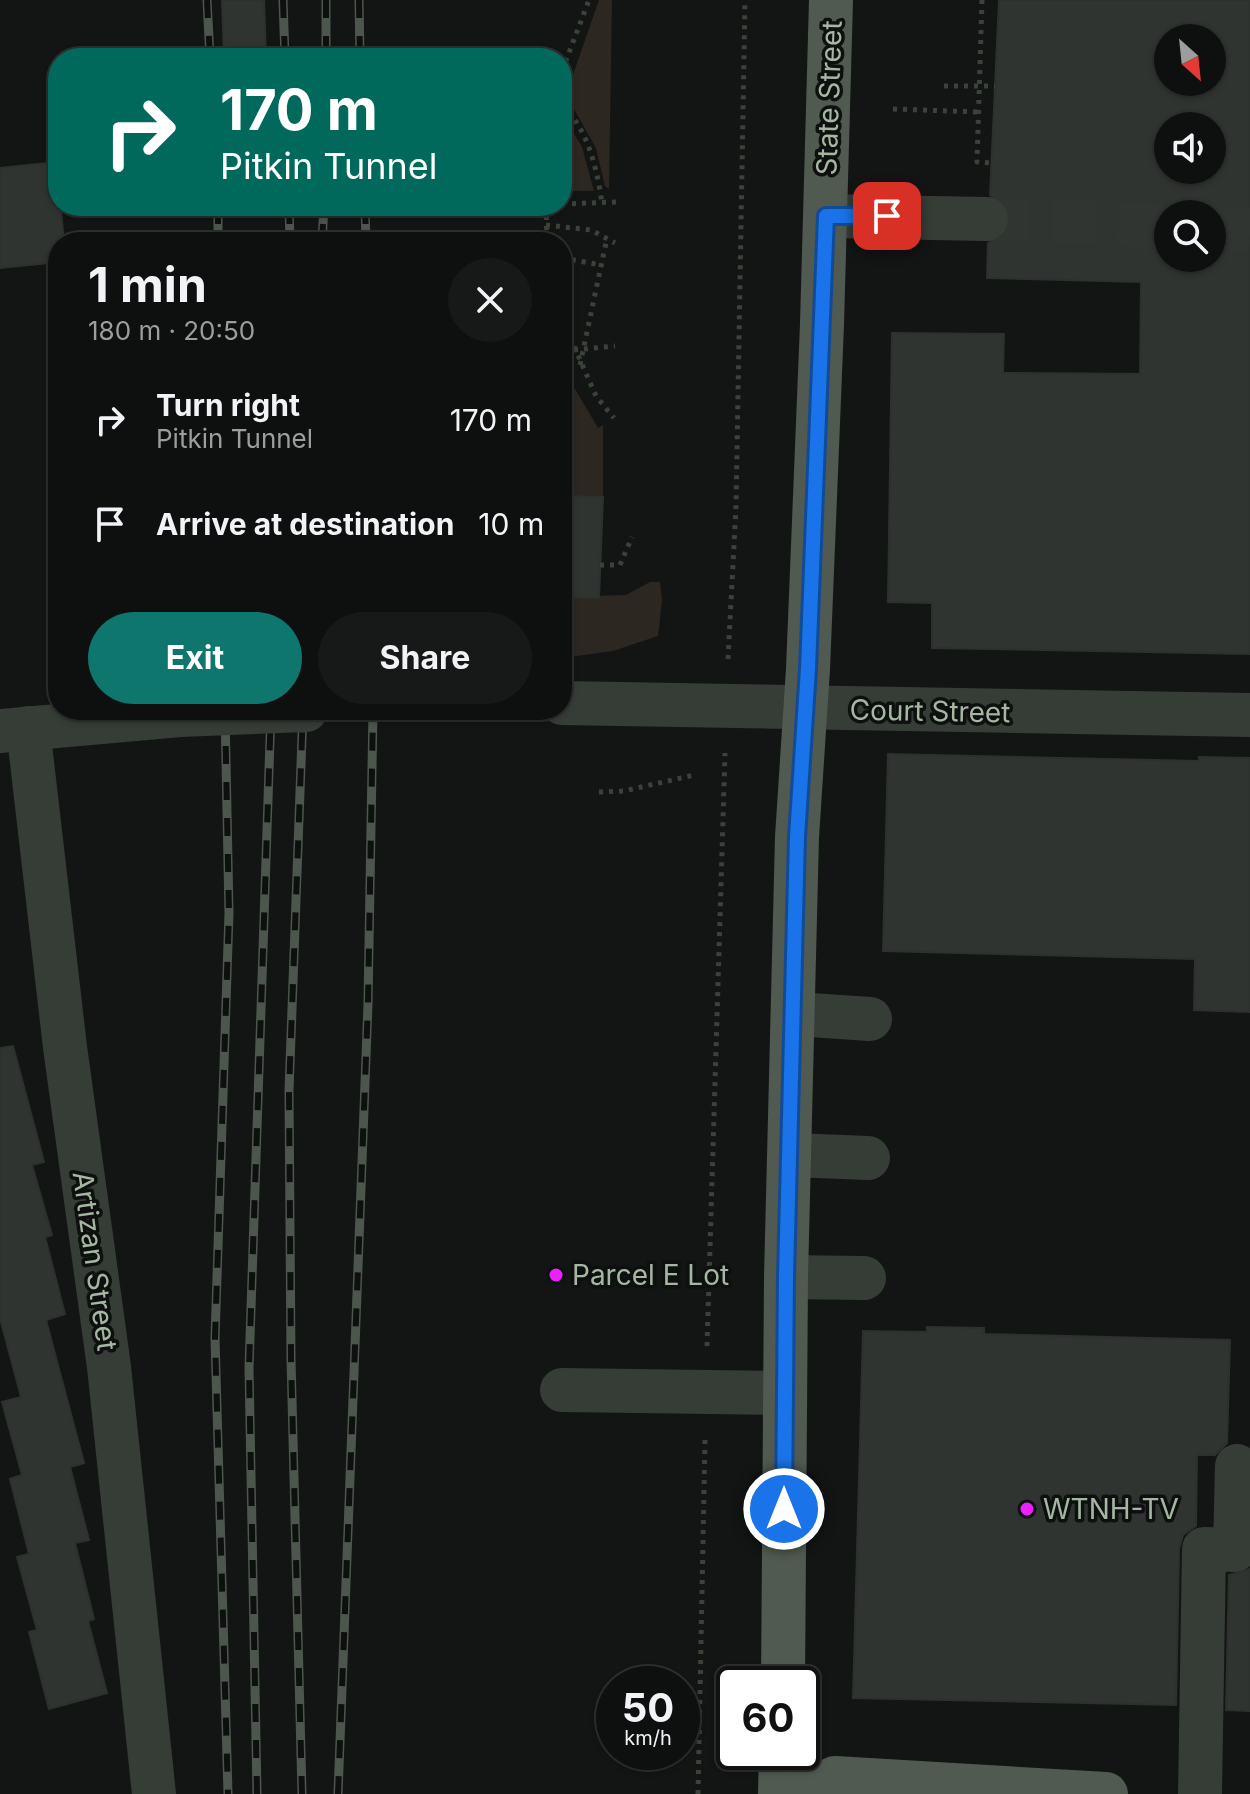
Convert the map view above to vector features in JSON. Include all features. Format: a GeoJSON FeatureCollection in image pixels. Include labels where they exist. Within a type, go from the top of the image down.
{"type":"FeatureCollection","features":[{"type":"Feature","properties":{"kind":"main road","name":"State Street"},"geometry":{"type":"LineString","coordinates":[[783,1666],[786,1277],[792,1155],[797,837],[806,708],[826,216],[831,0]]}},
{"type":"Feature","properties":{"kind":"main road"},"geometry":{"type":"LineString","coordinates":[[780,1794],[781,1770]]}},
{"type":"Feature","properties":{"kind":"main road"},"geometry":{"type":"LineString","coordinates":[[803,1794],[835,1778],[1106,1794]]}},
{"type":"Feature","properties":{"kind":"street"},"geometry":{"type":"LineString","coordinates":[[826,216],[986,219]]}},
{"type":"Feature","properties":{"kind":"street","name":"Court Street"},"geometry":{"type":"LineString","coordinates":[[572,703],[1250,715]]}},
{"type":"Feature","properties":{"kind":"street"},"geometry":{"type":"LineString","coordinates":[[14,730],[125,720]]}},
{"type":"Feature","properties":{"kind":"street","name":"Artizan Street"},"geometry":{"type":"LineString","coordinates":[[14,730],[65,1047],[109,1367],[154,1794]]}},
{"type":"Feature","properties":{"kind":"street"},"geometry":{"type":"LineString","coordinates":[[795,1014],[870,1019]]}},
{"type":"Feature","properties":{"kind":"street"},"geometry":{"type":"LineString","coordinates":[[792,1155],[868,1158]]}},
{"type":"Feature","properties":{"kind":"street"},"geometry":{"type":"LineString","coordinates":[[786,1277],[864,1278]]}},
{"type":"Feature","properties":{"kind":"street"},"geometry":{"type":"LineString","coordinates":[[562,1390],[785,1393]]}},
{"type":"Feature","properties":{"kind":"street"},"geometry":{"type":"LineString","coordinates":[[1200,1794],[1204,1549],[1235,1550],[1237,1466]]}},
{"type":"Feature","properties":{"kind":"path"},"geometry":{"type":"LineString","coordinates":[[569,48],[589,0]]}},
{"type":"Feature","properties":{"kind":"path"},"geometry":{"type":"LineString","coordinates":[[698,1794],[706,1392],[727,705],[737,491],[745,0]]}},
{"type":"Feature","properties":{"kind":"path"},"geometry":{"type":"LineString","coordinates":[[982,0],[977,162],[992,163]]}},
{"type":"Feature","properties":{"kind":"path"},"geometry":{"type":"LineString","coordinates":[[944,86],[995,86]]}},
{"type":"Feature","properties":{"kind":"path"},"geometry":{"type":"LineString","coordinates":[[893,109],[978,112]]}},
{"type":"Feature","properties":{"kind":"path"},"geometry":{"type":"LineString","coordinates":[[572,117],[580,127],[590,151],[602,203]]}},
{"type":"Feature","properties":{"kind":"path"},"geometry":{"type":"LineString","coordinates":[[572,204],[616,202]]}},
{"type":"Feature","properties":{"kind":"path"},"geometry":{"type":"LineString","coordinates":[[546,216],[546,232]]}},
{"type":"Feature","properties":{"kind":"path"},"geometry":{"type":"LineString","coordinates":[[546,225],[591,230],[615,243]]}},
{"type":"Feature","properties":{"kind":"path"},"geometry":{"type":"LineString","coordinates":[[580,365],[607,238]]}},
{"type":"Feature","properties":{"kind":"path"},"geometry":{"type":"LineString","coordinates":[[572,260],[601,265]]}},
{"type":"Feature","properties":{"kind":"path"},"geometry":{"type":"LineString","coordinates":[[572,345],[596,396],[614,418]]}},
{"type":"Feature","properties":{"kind":"path"},"geometry":{"type":"LineString","coordinates":[[574,350],[615,346]]}},
{"type":"Feature","properties":{"kind":"path"},"geometry":{"type":"LineString","coordinates":[[600,565],[620,565],[632,537]]}},
{"type":"Feature","properties":{"kind":"path"},"geometry":{"type":"LineString","coordinates":[[599,792],[624,791],[694,775]]}},
{"type":"Feature","properties":{"kind":"shaded area"},"geometry":{"type":"Polygon","coordinates":[[[599,0],[612,0],[609,189],[605,186],[596,148],[572,106],[572,78],[599,0]]]}},
{"type":"Feature","properties":{"kind":"shaded area"},"geometry":{"type":"Polygon","coordinates":[[[572,130],[582,147],[594,191],[573,191],[572,130]]]}},
{"type":"Feature","properties":{"kind":"shaded area"},"geometry":{"type":"Polygon","coordinates":[[[572,384],[598,428],[603,425],[603,497],[572,496],[572,384]]]}},
{"type":"Feature","properties":{"kind":"shaded area"},"geometry":{"type":"Polygon","coordinates":[[[650,582],[660,582],[662,600],[658,636],[613,651],[572,657],[572,597],[626,595],[650,582]]]}},
{"type":"Feature","properties":{"kind":"building"},"geometry":{"type":"Polygon","coordinates":[[[222,0],[264,0],[266,48],[224,48],[222,0]]]}},
{"type":"Feature","properties":{"kind":"building"},"geometry":{"type":"Polygon","coordinates":[[[999,0],[1250,0],[1250,654],[932,648],[932,603],[888,602],[892,333],[1004,334],[1003,373],[1140,374],[1141,282],[987,278],[988,243],[1007,233],[1011,220],[1007,206],[990,195],[999,0]]]}},
{"type":"Feature","properties":{"kind":"building"},"geometry":{"type":"Polygon","coordinates":[[[48,163],[48,216],[61,216],[63,232],[48,232],[48,263],[0,268],[0,168],[48,163]]]}},
{"type":"Feature","properties":{"kind":"building"},"geometry":{"type":"Polygon","coordinates":[[[572,496],[603,497],[599,598],[572,597],[572,496]]]}},
{"type":"Feature","properties":{"kind":"building"},"geometry":{"type":"Polygon","coordinates":[[[888,754],[1199,761],[1199,757],[1250,758],[1250,1012],[1194,1010],[1195,959],[883,951],[888,754]]]}},
{"type":"Feature","properties":{"kind":"building"},"geometry":{"type":"Polygon","coordinates":[[[13,1046],[44,1162],[32,1165],[52,1235],[45,1237],[65,1314],[46,1320],[84,1463],[70,1467],[89,1540],[75,1543],[94,1619],[88,1621],[107,1693],[49,1709],[29,1632],[37,1630],[17,1557],[29,1554],[10,1479],[22,1475],[2,1402],[21,1397],[0,1318],[0,1048],[13,1046]]]}},
{"type":"Feature","properties":{"kind":"building","name":"WTNH-TV"},"geometry":{"type":"Polygon","coordinates":[[[927,1327],[984,1328],[984,1334],[1230,1340],[1227,1443],[1215,1455],[1197,1455],[1196,1526],[1183,1535],[1179,1549],[1176,1705],[853,1698],[863,1331],[927,1332],[927,1327]]]}},
{"type":"Feature","properties":{"kind":"building"},"geometry":{"type":"Polygon","coordinates":[[[1250,1569],[1250,1711],[1226,1710],[1229,1575],[1250,1569]]]}},
{"type":"Feature","properties":{"kind":"tunnel"},"geometry":{"type":"LineString","coordinates":[[986,219],[1154,225]]}},
{"type":"Feature","properties":{"kind":"tunnel"},"geometry":{"type":"LineString","coordinates":[[1226,229],[1250,230]]}},
{"type":"Feature","properties":{"kind":"railway"},"geometry":{"type":"LineString","coordinates":[[207,0],[209,48]]}},
{"type":"Feature","properties":{"kind":"railway"},"geometry":{"type":"LineString","coordinates":[[283,0],[285,48]]}},
{"type":"Feature","properties":{"kind":"railway"},"geometry":{"type":"LineString","coordinates":[[326,0],[326,48]]}},
{"type":"Feature","properties":{"kind":"railway"},"geometry":{"type":"LineString","coordinates":[[359,0],[360,48]]}},
{"type":"Feature","properties":{"kind":"railway"},"geometry":{"type":"LineString","coordinates":[[218,216],[218,232]]}},
{"type":"Feature","properties":{"kind":"railway"},"geometry":{"type":"LineString","coordinates":[[289,216],[290,232]]}},
{"type":"Feature","properties":{"kind":"railway"},"geometry":{"type":"LineString","coordinates":[[323,216],[323,232]]}},
{"type":"Feature","properties":{"kind":"railway"},"geometry":{"type":"LineString","coordinates":[[365,216],[366,232]]}},
{"type":"Feature","properties":{"kind":"railway"},"geometry":{"type":"LineString","coordinates":[[225,720],[229,913],[215,1338],[228,1794]]}},
{"type":"Feature","properties":{"kind":"railway"},"geometry":{"type":"LineString","coordinates":[[257,1794],[249,1368],[271,720]]}},
{"type":"Feature","properties":{"kind":"railway"},"geometry":{"type":"LineString","coordinates":[[302,1794],[291,1359],[289,1091],[303,720]]}},
{"type":"Feature","properties":{"kind":"railway"},"geometry":{"type":"LineString","coordinates":[[338,1794],[368,1004],[373,720]]}},
{"type":"Feature","properties":{"kind":"place","name":"Parcel E Lot"},"geometry":{"type":"Point","coordinates":[556,1275]}},
{"type":"Feature","properties":{"kind":"place","name":"WTNH-TV"},"geometry":{"type":"Point","coordinates":[1027,1509]}},
{"type":"Feature","properties":{"kind":"route"},"geometry":{"type":"LineString","coordinates":[[784,1509],[786,1277],[792,1155],[797,837],[808,669],[826,216],[887,216]]}}]}
